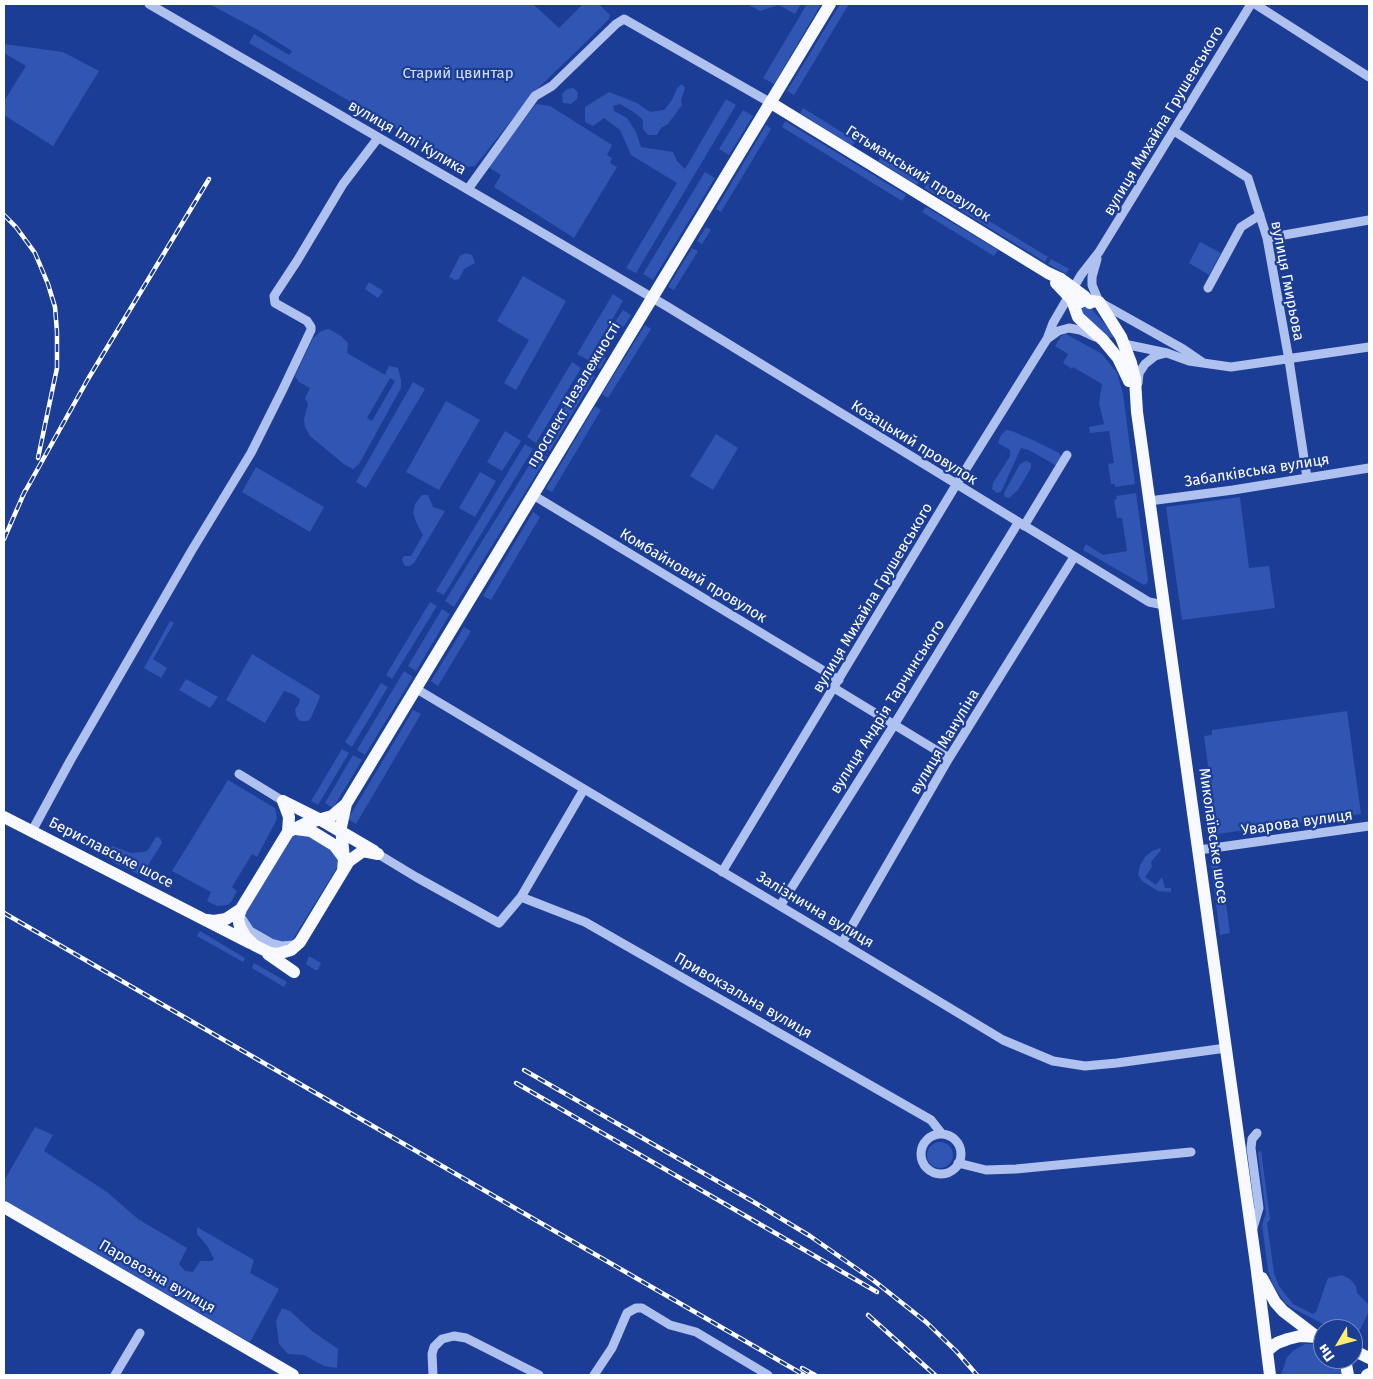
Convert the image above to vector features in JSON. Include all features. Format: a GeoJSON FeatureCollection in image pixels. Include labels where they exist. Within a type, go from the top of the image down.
{"type":"FeatureCollection","features":[{"type":"Feature","properties":{"kind":"main road","name":"проспект Незалежності"},"geometry":{"type":"LineString","coordinates":[[291,831],[304,824],[332,816],[346,804],[830,4]]}},
{"type":"Feature","properties":{"kind":"main road","name":"Гетьманський провулок"},"geometry":{"type":"LineString","coordinates":[[771,103],[1048,273],[1073,294]]}},
{"type":"Feature","properties":{"kind":"main road"},"geometry":{"type":"LineString","coordinates":[[1073,294],[1074,309],[1078,317],[1114,340],[1118,358],[1126,371],[1137,412]]}},
{"type":"Feature","properties":{"kind":"main road"},"geometry":{"type":"LineString","coordinates":[[1073,294],[1114,340],[1133,368],[1137,412]]}},
{"type":"Feature","properties":{"kind":"main road","name":"Миколаївське шосе"},"geometry":{"type":"LineString","coordinates":[[1137,412],[1252,1233],[1270,1375]]}},
{"type":"Feature","properties":{"kind":"main road"},"geometry":{"type":"LineString","coordinates":[[283,801],[321,820],[378,854]]}},
{"type":"Feature","properties":{"kind":"main road"},"geometry":{"type":"LineString","coordinates":[[283,801],[289,817],[291,831],[241,909],[238,918],[245,936],[294,972],[295,952],[344,862],[363,852],[378,854]]}},
{"type":"Feature","properties":{"kind":"main road","name":"проспект Незалежності"},"geometry":{"type":"LineString","coordinates":[[344,862],[342,823],[346,804]]}},
{"type":"Feature","properties":{"kind":"main road","name":"Бериславське шосе"},"geometry":{"type":"LineString","coordinates":[[4,817],[259,948]]}},
{"type":"Feature","properties":{"kind":"main road"},"geometry":{"type":"LineString","coordinates":[[291,831],[311,831],[334,845],[344,862]]}},
{"type":"Feature","properties":{"kind":"main road"},"geometry":{"type":"LineString","coordinates":[[203,919],[221,920],[241,909]]}},
{"type":"Feature","properties":{"kind":"main road"},"geometry":{"type":"LineString","coordinates":[[259,948],[278,954],[291,950],[300,942]]}},
{"type":"Feature","properties":{"kind":"main road","name":"Паровозна вулиця"},"geometry":{"type":"LineString","coordinates":[[4,1206],[293,1375]]}},
{"type":"Feature","properties":{"kind":"main road","name":"Миколаївське шосе"},"geometry":{"type":"LineString","coordinates":[[1256,1264],[1274,1302],[1313,1333]]}},
{"type":"Feature","properties":{"kind":"main road"},"geometry":{"type":"LineString","coordinates":[[1268,1350],[1277,1343],[1288,1339],[1300,1336],[1313,1337]]}},
{"type":"Feature","properties":{"kind":"street"},"geometry":{"type":"LineString","coordinates":[[1253,4],[1368,74]]}},
{"type":"Feature","properties":{"kind":"street","name":"вулиця Михайла Грушевського"},"geometry":{"type":"LineString","coordinates":[[1091,266],[1253,4]]}},
{"type":"Feature","properties":{"kind":"street","name":"вулиця Іллі Кулика"},"geometry":{"type":"LineString","coordinates":[[152,5],[652,298]]}},
{"type":"Feature","properties":{"kind":"street"},"geometry":{"type":"LineString","coordinates":[[468,189],[536,96],[552,86],[616,24],[624,19],[771,103]]}},
{"type":"Feature","properties":{"kind":"street","name":"вулиця Гмирьова"},"geometry":{"type":"LineString","coordinates":[[1174,131],[1248,178],[1267,238],[1289,360],[1307,478]]}},
{"type":"Feature","properties":{"kind":"street"},"geometry":{"type":"LineString","coordinates":[[32,831],[187,558],[251,452],[283,389],[311,327],[307,322],[274,303],[274,296],[338,192],[378,138]]}},
{"type":"Feature","properties":{"kind":"street"},"geometry":{"type":"LineString","coordinates":[[1208,288],[1241,227],[1260,215]]}},
{"type":"Feature","properties":{"kind":"street"},"geometry":{"type":"LineString","coordinates":[[1267,238],[1369,220]]}},
{"type":"Feature","properties":{"kind":"street"},"geometry":{"type":"LineString","coordinates":[[1073,294],[1073,279],[1091,266]]}},
{"type":"Feature","properties":{"kind":"street"},"geometry":{"type":"LineString","coordinates":[[1073,294],[1092,285],[1091,266]]}},
{"type":"Feature","properties":{"kind":"street"},"geometry":{"type":"LineString","coordinates":[[1073,294],[1091,266]]}},
{"type":"Feature","properties":{"kind":"street"},"geometry":{"type":"LineString","coordinates":[[1073,294],[1081,275]]}},
{"type":"Feature","properties":{"kind":"street"},"geometry":{"type":"LineString","coordinates":[[1073,294],[1172,343],[1202,362]]}},
{"type":"Feature","properties":{"kind":"street","name":"вулиця Михайла Грушевського"},"geometry":{"type":"LineString","coordinates":[[722,872],[1047,338],[1055,320],[1073,294]]}},
{"type":"Feature","properties":{"kind":"street","name":"Козацький провулок"},"geometry":{"type":"LineString","coordinates":[[652,298],[1074,557],[1150,602],[1164,605]]}},
{"type":"Feature","properties":{"kind":"street"},"geometry":{"type":"LineString","coordinates":[[1047,338],[1058,331],[1069,328],[1167,353],[1189,361],[1231,367],[1369,347]]}},
{"type":"Feature","properties":{"kind":"street"},"geometry":{"type":"LineString","coordinates":[[1137,412],[1140,403],[1138,380],[1141,369],[1155,356],[1167,353]]}},
{"type":"Feature","properties":{"kind":"street","name":"вулиця Андрія Тарчинського"},"geometry":{"type":"LineString","coordinates":[[780,906],[1067,455]]}},
{"type":"Feature","properties":{"kind":"street","name":"Забалківська вулиця"},"geometry":{"type":"LineString","coordinates":[[1149,501],[1233,490],[1369,468]]}},
{"type":"Feature","properties":{"kind":"street","name":"Комбайновий провулок"},"geometry":{"type":"LineString","coordinates":[[533,495],[837,684],[894,725],[950,758]]}},
{"type":"Feature","properties":{"kind":"street","name":"вулиця Мануліна"},"geometry":{"type":"LineString","coordinates":[[842,942],[950,758],[1074,557]]}},
{"type":"Feature","properties":{"kind":"street","name":"Залізнична вулиця"},"geometry":{"type":"LineString","coordinates":[[415,688],[1003,1040],[1053,1061],[1085,1066],[1226,1048]]}},
{"type":"Feature","properties":{"kind":"street"},"geometry":{"type":"LineString","coordinates":[[239,774],[283,801]]}},
{"type":"Feature","properties":{"kind":"street"},"geometry":{"type":"LineString","coordinates":[[378,854],[499,923],[521,898],[584,789]]}},
{"type":"Feature","properties":{"kind":"street","name":"Уварова вулиця"},"geometry":{"type":"LineString","coordinates":[[1199,850],[1369,826]]}},
{"type":"Feature","properties":{"kind":"street","name":"Привокзальна вулиця"},"geometry":{"type":"LineString","coordinates":[[521,898],[586,922],[931,1120],[942,1134]]}},
{"type":"Feature","properties":{"kind":"street"},"geometry":{"type":"LineString","coordinates":[[241,909],[242,918],[247,927],[272,943],[288,946],[300,942]]}},
{"type":"Feature","properties":{"kind":"street"},"geometry":{"type":"LineString","coordinates":[[1252,1233],[1259,1208],[1250,1148],[1252,1139],[1257,1133]]}},
{"type":"Feature","properties":{"kind":"street"},"geometry":{"type":"LineString","coordinates":[[935,1134],[942,1134],[954,1139],[960,1150],[958,1163],[949,1172],[937,1173],[926,1167],[921,1155],[924,1142],[935,1134]]}},
{"type":"Feature","properties":{"kind":"street"},"geometry":{"type":"LineString","coordinates":[[958,1163],[986,1170],[1016,1169],[1191,1152]]}},
{"type":"Feature","properties":{"kind":"street"},"geometry":{"type":"LineString","coordinates":[[594,1375],[612,1348],[627,1313],[636,1308],[642,1308],[670,1325],[696,1332],[768,1375]]}},
{"type":"Feature","properties":{"kind":"street"},"geometry":{"type":"LineString","coordinates":[[115,1375],[140,1333]]}},
{"type":"Feature","properties":{"kind":"street"},"geometry":{"type":"LineString","coordinates":[[433,1375],[432,1354],[434,1347],[442,1339],[454,1336],[466,1338],[539,1375]]}},
{"type":"Feature","properties":{"kind":"green space","name":"Старий цвинтар"},"geometry":{"type":"Polygon","coordinates":[[[209,4],[533,4],[559,28],[583,4],[599,4],[610,15],[609,19],[533,93],[475,166],[463,167],[249,43],[254,34],[289,55],[292,51],[258,30],[209,4]]]}},
{"type":"Feature","properties":{"kind":"green space"},"geometry":{"type":"Polygon","coordinates":[[[747,4],[801,4],[795,14],[779,5],[760,11],[747,4]]]}},
{"type":"Feature","properties":{"kind":"green space"},"geometry":{"type":"Polygon","coordinates":[[[807,4],[821,4],[774,84],[763,78],[807,4]]]}},
{"type":"Feature","properties":{"kind":"green space"},"geometry":{"type":"Polygon","coordinates":[[[840,4],[849,4],[794,95],[787,91],[840,4]]]}},
{"type":"Feature","properties":{"kind":"green space"},"geometry":{"type":"Polygon","coordinates":[[[4,44],[63,52],[99,71],[53,146],[4,115],[4,101],[26,66],[4,53],[4,44]]]}},
{"type":"Feature","properties":{"kind":"green space"},"geometry":{"type":"Polygon","coordinates":[[[682,84],[685,88],[681,100],[682,105],[657,135],[648,135],[643,129],[643,120],[635,113],[620,104],[613,106],[614,111],[627,118],[636,132],[641,147],[673,152],[677,161],[685,169],[726,99],[736,105],[636,273],[626,268],[677,183],[631,155],[620,130],[604,118],[593,126],[585,122],[585,107],[609,92],[637,103],[650,112],[664,110],[672,100],[677,88],[682,84]]]}},
{"type":"Feature","properties":{"kind":"green space"},"geometry":{"type":"Polygon","coordinates":[[[573,88],[578,92],[577,99],[571,104],[563,103],[562,94],[567,89],[573,88]]]}},
{"type":"Feature","properties":{"kind":"green space"},"geometry":{"type":"Polygon","coordinates":[[[536,104],[550,106],[612,145],[607,155],[612,158],[610,163],[617,167],[574,238],[494,187],[501,175],[488,167],[536,104]]]}},
{"type":"Feature","properties":{"kind":"green space"},"geometry":{"type":"Polygon","coordinates":[[[803,108],[856,141],[852,146],[800,113],[803,108]]]}},
{"type":"Feature","properties":{"kind":"green space"},"geometry":{"type":"Polygon","coordinates":[[[743,110],[753,116],[729,155],[719,149],[743,110]]]}},
{"type":"Feature","properties":{"kind":"green space"},"geometry":{"type":"Polygon","coordinates":[[[785,121],[906,195],[902,201],[782,127],[785,121]]]}},
{"type":"Feature","properties":{"kind":"green space"},"geometry":{"type":"Polygon","coordinates":[[[766,125],[771,129],[721,212],[716,209],[766,125]]]}},
{"type":"Feature","properties":{"kind":"green space"},"geometry":{"type":"Polygon","coordinates":[[[881,156],[920,180],[917,185],[878,161],[881,156]]]}},
{"type":"Feature","properties":{"kind":"green space"},"geometry":{"type":"Polygon","coordinates":[[[705,172],[715,178],[653,280],[643,274],[705,172]]]}},
{"type":"Feature","properties":{"kind":"green space"},"geometry":{"type":"Polygon","coordinates":[[[927,183],[1048,257],[1045,262],[924,188],[927,183]]]}},
{"type":"Feature","properties":{"kind":"green space"},"geometry":{"type":"Polygon","coordinates":[[[926,207],[998,250],[994,256],[922,212],[926,207]]]}},
{"type":"Feature","properties":{"kind":"green space"},"geometry":{"type":"Polygon","coordinates":[[[706,227],[711,230],[702,244],[697,241],[706,227]]]}},
{"type":"Feature","properties":{"kind":"green space"},"geometry":{"type":"Polygon","coordinates":[[[1200,242],[1221,253],[1209,275],[1189,263],[1200,242]]]}},
{"type":"Feature","properties":{"kind":"green space"},"geometry":{"type":"Polygon","coordinates":[[[692,248],[698,251],[674,290],[668,287],[692,248]]]}},
{"type":"Feature","properties":{"kind":"green space"},"geometry":{"type":"Polygon","coordinates":[[[466,253],[472,255],[475,263],[464,269],[459,279],[455,280],[449,277],[460,256],[466,253]]]}},
{"type":"Feature","properties":{"kind":"green space"},"geometry":{"type":"Polygon","coordinates":[[[1051,259],[1069,269],[1066,274],[1048,264],[1051,259]]]}},
{"type":"Feature","properties":{"kind":"green space"},"geometry":{"type":"Polygon","coordinates":[[[523,276],[566,301],[516,390],[504,383],[529,340],[497,321],[523,276]]]}},
{"type":"Feature","properties":{"kind":"green space"},"geometry":{"type":"Polygon","coordinates":[[[369,282],[383,291],[378,298],[365,289],[369,282]]]}},
{"type":"Feature","properties":{"kind":"green space"},"geometry":{"type":"Polygon","coordinates":[[[613,294],[623,301],[588,360],[577,354],[613,294]]]}},
{"type":"Feature","properties":{"kind":"green space"},"geometry":{"type":"Polygon","coordinates":[[[1087,304],[1112,332],[1113,337],[1108,338],[1082,313],[1079,306],[1087,304]]]}},
{"type":"Feature","properties":{"kind":"green space"},"geometry":{"type":"Polygon","coordinates":[[[623,310],[631,315],[624,327],[615,322],[623,310]]]}},
{"type":"Feature","properties":{"kind":"green space"},"geometry":{"type":"Polygon","coordinates":[[[645,325],[651,329],[608,398],[602,394],[645,325]]]}},
{"type":"Feature","properties":{"kind":"green space"},"geometry":{"type":"Polygon","coordinates":[[[329,329],[341,336],[348,343],[347,353],[385,375],[389,366],[398,368],[401,380],[401,388],[359,464],[353,469],[345,465],[310,436],[305,427],[304,419],[308,404],[305,398],[310,388],[299,382],[295,376],[313,338],[321,331],[329,329]],[[390,378],[367,418],[372,421],[395,381],[390,378]]]}},
{"type":"Feature","properties":{"kind":"green space"},"geometry":{"type":"Polygon","coordinates":[[[1066,334],[1102,354],[1117,373],[1123,394],[1135,484],[1115,487],[1115,484],[1111,484],[1108,464],[1114,463],[1109,431],[1090,433],[1089,427],[1104,424],[1099,403],[1102,384],[1063,363],[1068,354],[1055,346],[1061,336],[1066,334]]]}},
{"type":"Feature","properties":{"kind":"green space"},"geometry":{"type":"Polygon","coordinates":[[[597,352],[606,358],[600,369],[590,363],[597,352]]]}},
{"type":"Feature","properties":{"kind":"green space"},"geometry":{"type":"Polygon","coordinates":[[[572,362],[581,368],[536,443],[527,437],[572,362]]]}},
{"type":"Feature","properties":{"kind":"green space"},"geometry":{"type":"Polygon","coordinates":[[[586,370],[595,376],[550,451],[541,445],[586,370]]]}},
{"type":"Feature","properties":{"kind":"green space"},"geometry":{"type":"Polygon","coordinates":[[[413,382],[425,389],[366,488],[356,482],[413,382]]]}},
{"type":"Feature","properties":{"kind":"green space"},"geometry":{"type":"Polygon","coordinates":[[[446,401],[480,420],[439,490],[406,472],[446,401]]]}},
{"type":"Feature","properties":{"kind":"green space"},"geometry":{"type":"Polygon","coordinates":[[[595,406],[601,410],[552,492],[546,489],[595,406]]]}},
{"type":"Feature","properties":{"kind":"green space"},"geometry":{"type":"Polygon","coordinates":[[[1006,430],[1035,441],[1059,453],[1062,457],[1060,462],[1055,465],[1029,450],[1021,448],[1001,492],[997,493],[992,489],[993,483],[1010,456],[1010,450],[998,443],[1001,435],[1006,430]]]}},
{"type":"Feature","properties":{"kind":"green space"},"geometry":{"type":"Polygon","coordinates":[[[505,431],[521,441],[502,471],[487,462],[505,431]]]}},
{"type":"Feature","properties":{"kind":"green space"},"geometry":{"type":"Polygon","coordinates":[[[716,434],[738,448],[713,490],[690,476],[716,434]]]}},
{"type":"Feature","properties":{"kind":"green space"},"geometry":{"type":"Polygon","coordinates":[[[525,444],[533,449],[444,595],[436,591],[525,444]]]}},
{"type":"Feature","properties":{"kind":"green space"},"geometry":{"type":"Polygon","coordinates":[[[538,451],[547,457],[454,607],[445,601],[538,451]]]}},
{"type":"Feature","properties":{"kind":"green space"},"geometry":{"type":"Polygon","coordinates":[[[1026,461],[1031,463],[1031,468],[1018,490],[1009,498],[1005,497],[1004,493],[1020,464],[1026,461]]]}},
{"type":"Feature","properties":{"kind":"green space"},"geometry":{"type":"Polygon","coordinates":[[[256,467],[324,507],[310,532],[242,492],[256,467]]]}},
{"type":"Feature","properties":{"kind":"green space"},"geometry":{"type":"Polygon","coordinates":[[[480,472],[496,481],[475,517],[459,508],[480,472]]]}},
{"type":"Feature","properties":{"kind":"green space"},"geometry":{"type":"Polygon","coordinates":[[[1136,493],[1148,580],[1144,585],[1083,550],[1086,544],[1103,555],[1127,551],[1122,518],[1117,518],[1114,500],[1117,499],[1116,496],[1136,493]]]}},
{"type":"Feature","properties":{"kind":"green space"},"geometry":{"type":"Polygon","coordinates":[[[422,495],[428,495],[433,507],[445,511],[414,563],[410,566],[405,566],[402,560],[404,556],[411,556],[423,535],[413,513],[415,504],[422,495]]]}},
{"type":"Feature","properties":{"kind":"green space"},"geometry":{"type":"Polygon","coordinates":[[[1240,497],[1249,568],[1269,566],[1275,608],[1182,620],[1166,507],[1240,497]]]}},
{"type":"Feature","properties":{"kind":"green space"},"geometry":{"type":"Polygon","coordinates":[[[533,512],[540,517],[491,600],[483,596],[533,512]]]}},
{"type":"Feature","properties":{"kind":"green space"},"geometry":{"type":"Polygon","coordinates":[[[430,602],[437,606],[392,679],[386,675],[430,602]]]}},
{"type":"Feature","properties":{"kind":"green space"},"geometry":{"type":"Polygon","coordinates":[[[442,609],[450,614],[416,671],[408,666],[442,609]]]}},
{"type":"Feature","properties":{"kind":"green space"},"geometry":{"type":"Polygon","coordinates":[[[170,621],[174,623],[153,659],[167,668],[161,678],[144,668],[170,621]]]}},
{"type":"Feature","properties":{"kind":"green space"},"geometry":{"type":"Polygon","coordinates":[[[464,627],[471,631],[438,686],[431,681],[464,627]]]}},
{"type":"Feature","properties":{"kind":"green space"},"geometry":{"type":"Polygon","coordinates":[[[252,654],[319,695],[320,697],[311,718],[307,721],[300,721],[296,716],[295,709],[300,699],[284,691],[265,723],[226,700],[252,654]]]}},
{"type":"Feature","properties":{"kind":"green space"},"geometry":{"type":"Polygon","coordinates":[[[404,671],[413,677],[365,755],[357,750],[404,671]]]}},
{"type":"Feature","properties":{"kind":"green space"},"geometry":{"type":"Polygon","coordinates":[[[186,679],[218,697],[210,708],[179,690],[186,679]]]}},
{"type":"Feature","properties":{"kind":"green space"},"geometry":{"type":"Polygon","coordinates":[[[381,683],[388,687],[352,747],[345,742],[381,683]]]}},
{"type":"Feature","properties":{"kind":"green space"},"geometry":{"type":"Polygon","coordinates":[[[413,710],[421,714],[356,824],[348,819],[413,710]]]}},
{"type":"Feature","properties":{"kind":"green space"},"geometry":{"type":"Polygon","coordinates":[[[1347,711],[1361,814],[1217,834],[1204,736],[1212,735],[1212,730],[1347,711]]]}},
{"type":"Feature","properties":{"kind":"green space"},"geometry":{"type":"Polygon","coordinates":[[[342,749],[349,753],[318,805],[311,801],[342,749]]]}},
{"type":"Feature","properties":{"kind":"green space"},"geometry":{"type":"Polygon","coordinates":[[[353,755],[362,760],[333,808],[325,803],[353,755]]]}},
{"type":"Feature","properties":{"kind":"green space"},"geometry":{"type":"Polygon","coordinates":[[[228,780],[275,808],[277,819],[257,857],[252,854],[232,887],[237,891],[231,902],[227,905],[217,906],[207,901],[211,892],[172,871],[228,780]]]}},
{"type":"Feature","properties":{"kind":"green space"},"geometry":{"type":"Polygon","coordinates":[[[299,832],[333,849],[338,857],[338,866],[293,939],[290,942],[279,942],[253,927],[246,920],[245,916],[291,837],[299,832]]]}},
{"type":"Feature","properties":{"kind":"green space"},"geometry":{"type":"Polygon","coordinates":[[[156,837],[160,838],[162,843],[141,874],[113,862],[109,849],[112,846],[131,853],[144,852],[148,850],[156,837]]]}},
{"type":"Feature","properties":{"kind":"green space"},"geometry":{"type":"Polygon","coordinates":[[[1160,848],[1161,850],[1151,862],[1152,867],[1145,877],[1156,885],[1162,877],[1165,888],[1171,888],[1171,892],[1158,891],[1142,881],[1138,875],[1140,865],[1145,857],[1152,851],[1160,848]]]}},
{"type":"Feature","properties":{"kind":"green space"},"geometry":{"type":"Polygon","coordinates":[[[1217,863],[1222,873],[1230,933],[1220,935],[1211,864],[1217,863]]]}},
{"type":"Feature","properties":{"kind":"green space"},"geometry":{"type":"Polygon","coordinates":[[[200,931],[245,958],[243,962],[197,936],[200,931]]]}},
{"type":"Feature","properties":{"kind":"green space"},"geometry":{"type":"Polygon","coordinates":[[[309,956],[321,963],[318,970],[306,964],[309,956]]]}},
{"type":"Feature","properties":{"kind":"green space"},"geometry":{"type":"Polygon","coordinates":[[[254,963],[287,982],[284,987],[252,968],[254,963]]]}},
{"type":"Feature","properties":{"kind":"green space"},"geometry":{"type":"Polygon","coordinates":[[[35,1127],[53,1135],[44,1151],[107,1192],[138,1219],[187,1248],[179,1264],[185,1271],[193,1272],[200,1261],[212,1261],[214,1259],[208,1247],[197,1234],[197,1227],[254,1260],[250,1273],[279,1289],[250,1342],[174,1300],[4,1200],[4,1181],[35,1127]]]}},
{"type":"Feature","properties":{"kind":"green space"},"geometry":{"type":"Polygon","coordinates":[[[940,1142],[949,1146],[953,1155],[949,1164],[940,1168],[931,1164],[927,1155],[931,1146],[940,1142]]]}},
{"type":"Feature","properties":{"kind":"green space"},"geometry":{"type":"Polygon","coordinates":[[[1261,1150],[1270,1219],[1267,1223],[1274,1273],[1279,1286],[1293,1304],[1313,1314],[1316,1312],[1328,1278],[1342,1275],[1350,1279],[1356,1286],[1357,1293],[1369,1305],[1369,1311],[1363,1323],[1363,1319],[1314,1319],[1285,1303],[1272,1283],[1268,1270],[1262,1225],[1266,1213],[1258,1153],[1261,1150]]]}},
{"type":"Feature","properties":{"kind":"green space"},"geometry":{"type":"Polygon","coordinates":[[[282,1308],[290,1311],[312,1331],[338,1349],[337,1368],[324,1366],[304,1355],[288,1354],[279,1344],[276,1321],[282,1308]]]}},
{"type":"Feature","properties":{"kind":"green space"},"geometry":{"type":"Polygon","coordinates":[[[1305,1344],[1313,1344],[1313,1369],[1342,1369],[1344,1375],[1281,1375],[1287,1357],[1305,1344]]]}},
{"type":"Feature","properties":{"kind":"railway"},"geometry":{"type":"LineString","coordinates":[[22,497],[88,379],[209,179]]}},
{"type":"Feature","properties":{"kind":"railway"},"geometry":{"type":"LineString","coordinates":[[4,215],[16,227],[35,253],[55,307],[57,368],[38,458]]}},
{"type":"Feature","properties":{"kind":"railway"},"geometry":{"type":"LineString","coordinates":[[4,539],[25,491]]}},
{"type":"Feature","properties":{"kind":"railway"},"geometry":{"type":"LineString","coordinates":[[4,913],[804,1375]]}},
{"type":"Feature","properties":{"kind":"railway"},"geometry":{"type":"LineString","coordinates":[[524,1070],[810,1236],[873,1280],[926,1322],[956,1351],[977,1375]]}},
{"type":"Feature","properties":{"kind":"railway"},"geometry":{"type":"LineString","coordinates":[[516,1083],[877,1292]]}},
{"type":"Feature","properties":{"kind":"railway"},"geometry":{"type":"LineString","coordinates":[[868,1315],[935,1375]]}},
{"type":"Feature","properties":{"kind":"railway"},"geometry":{"type":"LineString","coordinates":[[802,1368],[815,1375]]}}]}
